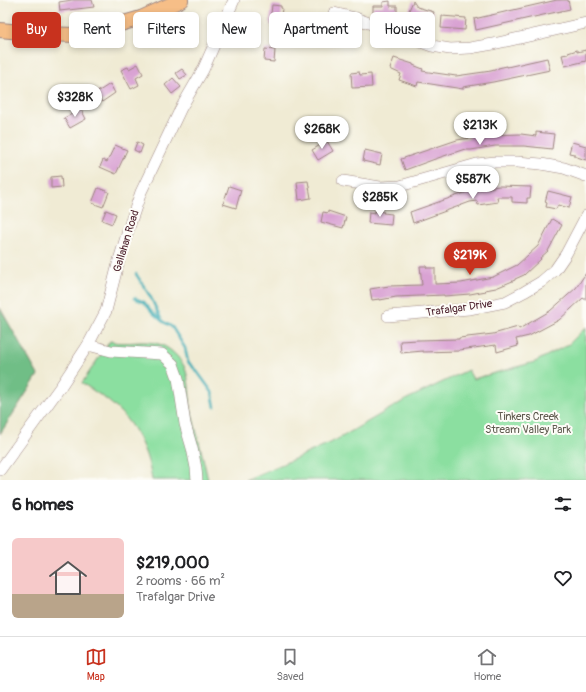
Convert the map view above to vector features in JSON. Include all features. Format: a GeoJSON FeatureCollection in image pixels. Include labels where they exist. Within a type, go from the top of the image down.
{"type":"FeatureCollection","features":[{"type":"Feature","properties":{"kind":"main road"},"geometry":{"type":"LineString","coordinates":[[0,30],[64,36],[76,35],[141,18],[181,0]]}},
{"type":"Feature","properties":{"kind":"street","name":"Gallahan Road"},"geometry":{"type":"LineString","coordinates":[[0,470],[61,386],[88,345],[106,311],[131,220],[142,192],[181,108],[203,70],[234,0]]}},
{"type":"Feature","properties":{"kind":"street"},"geometry":{"type":"LineString","coordinates":[[362,20],[432,46],[450,49],[470,48],[493,44],[586,23]]}},
{"type":"Feature","properties":{"kind":"street"},"geometry":{"type":"LineString","coordinates":[[343,181],[380,187],[400,186],[478,164],[495,162],[541,164],[564,168],[586,176]]}},
{"type":"Feature","properties":{"kind":"street","name":"Trafalgar Drive"},"geometry":{"type":"LineString","coordinates":[[388,316],[469,309],[505,302],[511,299],[541,282],[555,270],[566,254],[586,216]]}},
{"type":"Feature","properties":{"kind":"street"},"geometry":{"type":"LineString","coordinates":[[88,345],[111,351],[162,354],[173,364],[178,378],[185,424],[192,448],[197,480]]}},
{"type":"Feature","properties":{"kind":"green space"},"geometry":{"type":"Polygon","coordinates":[[[0,308],[38,375],[0,434],[0,308]]]}},
{"type":"Feature","properties":{"kind":"green space","name":"Tinkers Creek Stream Valley Park"},"geometry":{"type":"Polygon","coordinates":[[[586,327],[586,480],[245,480],[338,439],[405,400],[468,370],[473,379],[535,362],[569,344],[586,327]]]}},
{"type":"Feature","properties":{"kind":"green space"},"geometry":{"type":"Polygon","coordinates":[[[110,341],[123,343],[149,342],[162,345],[172,351],[182,363],[187,376],[191,408],[208,480],[152,480],[150,467],[142,444],[129,423],[113,405],[82,383],[110,341]]]}},
{"type":"Feature","properties":{"kind":"building"},"geometry":{"type":"Polygon","coordinates":[[[72,0],[92,0],[94,7],[60,11],[59,2],[72,0]]]}},
{"type":"Feature","properties":{"kind":"building"},"geometry":{"type":"Polygon","coordinates":[[[557,0],[568,0],[570,9],[476,30],[474,19],[557,0]]]}},
{"type":"Feature","properties":{"kind":"building"},"geometry":{"type":"Polygon","coordinates":[[[390,1],[390,6],[397,6],[397,12],[373,12],[373,6],[383,6],[383,2],[390,1]]]}},
{"type":"Feature","properties":{"kind":"building"},"geometry":{"type":"Polygon","coordinates":[[[413,1],[417,7],[434,12],[408,12],[413,1]]]}},
{"type":"Feature","properties":{"kind":"building"},"geometry":{"type":"Polygon","coordinates":[[[272,5],[281,6],[282,8],[282,12],[271,12],[272,5]]]}},
{"type":"Feature","properties":{"kind":"building"},"geometry":{"type":"Polygon","coordinates":[[[442,16],[466,18],[465,30],[441,28],[442,16]]]}},
{"type":"Feature","properties":{"kind":"building"},"geometry":{"type":"Polygon","coordinates":[[[265,49],[275,50],[274,62],[264,61],[265,49]]]}},
{"type":"Feature","properties":{"kind":"building"},"geometry":{"type":"Polygon","coordinates":[[[577,50],[577,52],[586,50],[586,61],[565,66],[562,55],[577,50]]]}},
{"type":"Feature","properties":{"kind":"building"},"geometry":{"type":"Polygon","coordinates":[[[394,58],[413,64],[423,69],[422,71],[456,76],[491,71],[498,68],[547,58],[550,70],[463,87],[463,89],[418,82],[417,86],[399,80],[401,74],[390,69],[394,58]]]}},
{"type":"Feature","properties":{"kind":"building"},"geometry":{"type":"Polygon","coordinates":[[[138,64],[143,74],[136,78],[139,85],[131,89],[121,70],[128,67],[129,69],[138,64]]]}},
{"type":"Feature","properties":{"kind":"building"},"geometry":{"type":"Polygon","coordinates":[[[182,69],[187,75],[180,79],[176,73],[182,69]]]}},
{"type":"Feature","properties":{"kind":"building"},"geometry":{"type":"Polygon","coordinates":[[[359,72],[360,75],[371,74],[372,87],[352,88],[351,73],[359,72]]]}},
{"type":"Feature","properties":{"kind":"building"},"geometry":{"type":"Polygon","coordinates":[[[173,78],[181,87],[172,94],[165,85],[173,78]]]}},
{"type":"Feature","properties":{"kind":"building"},"geometry":{"type":"Polygon","coordinates":[[[110,84],[115,93],[102,102],[96,93],[110,84]]]}},
{"type":"Feature","properties":{"kind":"building"},"geometry":{"type":"Polygon","coordinates":[[[80,107],[86,119],[70,128],[64,118],[74,113],[72,111],[80,107]]]}},
{"type":"Feature","properties":{"kind":"building"},"geometry":{"type":"Polygon","coordinates":[[[536,132],[554,134],[552,149],[524,146],[495,146],[471,150],[465,149],[405,170],[401,159],[457,140],[470,138],[469,135],[477,134],[477,137],[521,134],[536,136],[536,132]]]}},
{"type":"Feature","properties":{"kind":"building"},"geometry":{"type":"Polygon","coordinates":[[[327,141],[333,151],[318,160],[312,150],[327,141]]]}},
{"type":"Feature","properties":{"kind":"building"},"geometry":{"type":"Polygon","coordinates":[[[137,142],[143,145],[140,153],[134,150],[137,142]]]}},
{"type":"Feature","properties":{"kind":"building"},"geometry":{"type":"Polygon","coordinates":[[[572,142],[586,146],[586,160],[569,153],[572,142]]]}},
{"type":"Feature","properties":{"kind":"building"},"geometry":{"type":"Polygon","coordinates":[[[115,145],[127,150],[116,174],[100,167],[103,160],[107,162],[115,145]]]}},
{"type":"Feature","properties":{"kind":"building"},"geometry":{"type":"Polygon","coordinates":[[[365,150],[382,154],[380,165],[363,161],[365,150]]]}},
{"type":"Feature","properties":{"kind":"building"},"geometry":{"type":"Polygon","coordinates":[[[61,176],[62,187],[51,188],[51,177],[61,176]]]}},
{"type":"Feature","properties":{"kind":"building"},"geometry":{"type":"Polygon","coordinates":[[[308,181],[311,198],[299,200],[297,182],[308,181]]]}},
{"type":"Feature","properties":{"kind":"building"},"geometry":{"type":"Polygon","coordinates":[[[229,186],[241,190],[236,208],[223,204],[229,186]]]}},
{"type":"Feature","properties":{"kind":"building"},"geometry":{"type":"Polygon","coordinates":[[[499,186],[531,187],[530,198],[527,198],[527,203],[512,202],[512,197],[497,197],[498,202],[478,205],[477,201],[470,202],[413,223],[410,212],[470,191],[499,186]]]}},
{"type":"Feature","properties":{"kind":"building"},"geometry":{"type":"Polygon","coordinates":[[[98,188],[109,192],[103,207],[92,203],[98,188]]]}},
{"type":"Feature","properties":{"kind":"building"},"geometry":{"type":"Polygon","coordinates":[[[548,191],[572,197],[569,208],[558,205],[556,209],[546,207],[547,203],[545,202],[548,191]]]}},
{"type":"Feature","properties":{"kind":"building"},"geometry":{"type":"Polygon","coordinates":[[[106,210],[116,214],[112,224],[102,220],[106,210]]]}},
{"type":"Feature","properties":{"kind":"building"},"geometry":{"type":"Polygon","coordinates":[[[328,211],[346,217],[343,228],[321,222],[323,212],[328,213],[328,211]]]}},
{"type":"Feature","properties":{"kind":"building"},"geometry":{"type":"Polygon","coordinates":[[[375,211],[392,214],[391,225],[368,223],[369,212],[375,213],[375,211]]]}},
{"type":"Feature","properties":{"kind":"building"},"geometry":{"type":"Polygon","coordinates":[[[552,219],[562,225],[548,251],[524,275],[515,280],[496,288],[470,294],[396,297],[372,300],[370,289],[389,286],[422,285],[420,266],[435,268],[435,284],[461,283],[493,277],[517,265],[538,246],[552,219]]]}},
{"type":"Feature","properties":{"kind":"building"},"geometry":{"type":"Polygon","coordinates":[[[586,273],[586,300],[583,298],[559,320],[529,336],[516,339],[518,346],[497,352],[496,345],[459,351],[423,351],[401,353],[400,341],[459,339],[493,334],[518,327],[519,329],[550,311],[576,288],[586,273]]]}},
{"type":"Feature","properties":{"kind":"waterway"},"geometry":{"type":"LineString","coordinates":[[136,274],[150,296],[162,321],[172,327],[185,348],[188,362],[196,370],[212,392],[215,407]]}},
{"type":"Feature","properties":{"kind":"waterway"},"geometry":{"type":"LineString","coordinates":[[134,298],[144,302],[161,320]]}}]}
